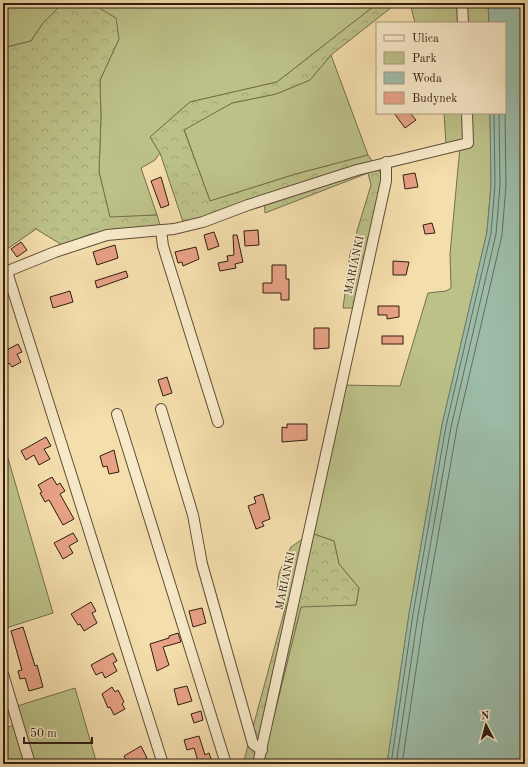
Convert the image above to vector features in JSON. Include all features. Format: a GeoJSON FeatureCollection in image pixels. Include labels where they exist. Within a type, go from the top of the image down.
{"type":"FeatureCollection","features":[{"type":"Feature","properties":{"kind":"street"},"geometry":{"type":"LineString","coordinates":[[462,3],[463,22]]}},
{"type":"Feature","properties":{"kind":"street"},"geometry":{"type":"LineString","coordinates":[[162,764],[5,273],[55,252],[107,235],[174,229],[203,222],[248,204],[357,170],[468,143],[467,114]]}},
{"type":"Feature","properties":{"kind":"street","name":"MARIANKI"},"geometry":{"type":"LineString","coordinates":[[258,764],[386,182],[386,162]]}},
{"type":"Feature","properties":{"kind":"street"},"geometry":{"type":"LineString","coordinates":[[161,230],[165,253],[218,422]]}},
{"type":"Feature","properties":{"kind":"street"},"geometry":{"type":"LineString","coordinates":[[161,409],[193,515],[202,564],[253,744],[262,750]]}},
{"type":"Feature","properties":{"kind":"street"},"geometry":{"type":"LineString","coordinates":[[117,414],[226,764]]}},
{"type":"Feature","properties":{"kind":"street"},"geometry":{"type":"LineString","coordinates":[[3,674],[30,764]]}},
{"type":"Feature","properties":{"kind":"green space"},"geometry":{"type":"Polygon","coordinates":[[[3,3],[63,3],[43,23],[31,41],[3,48],[3,3]]]}},
{"type":"Feature","properties":{"kind":"green space"},"geometry":{"type":"Polygon","coordinates":[[[63,3],[91,3],[116,18],[119,39],[100,80],[101,117],[99,172],[110,217],[157,215],[160,225],[91,234],[62,245],[36,229],[3,252],[3,139],[6,123],[3,109],[3,48],[31,41],[43,23],[63,3]]]}},
{"type":"Feature","properties":{"kind":"green space"},"geometry":{"type":"Polygon","coordinates":[[[91,3],[378,3],[277,82],[190,102],[150,137],[160,153],[155,160],[141,168],[157,215],[110,218],[99,172],[101,117],[100,80],[119,39],[94,4],[91,3]]]}},
{"type":"Feature","properties":{"kind":"green space"},"geometry":{"type":"Polygon","coordinates":[[[378,3],[397,3],[331,55],[310,80],[276,94],[232,103],[184,130],[210,201],[296,174],[368,155],[383,177],[353,308],[343,308],[350,254],[371,185],[368,173],[265,213],[264,195],[214,214],[183,222],[160,153],[150,137],[190,102],[277,82],[378,3]]]}},
{"type":"Feature","properties":{"kind":"green space"},"geometry":{"type":"Polygon","coordinates":[[[410,3],[488,3],[489,22],[415,22],[410,3]]]}},
{"type":"Feature","properties":{"kind":"green space"},"geometry":{"type":"Polygon","coordinates":[[[331,55],[368,155],[296,174],[210,201],[184,129],[232,103],[276,94],[310,80],[331,55]]]}},
{"type":"Feature","properties":{"kind":"green space"},"geometry":{"type":"Polygon","coordinates":[[[444,114],[490,114],[491,185],[487,232],[442,425],[409,614],[387,764],[262,764],[301,606],[356,605],[359,588],[339,564],[334,541],[311,533],[338,385],[400,386],[428,293],[446,291],[451,288],[450,254],[460,147],[446,145],[444,114]]]}},
{"type":"Feature","properties":{"kind":"green space"},"geometry":{"type":"Polygon","coordinates":[[[3,441],[53,613],[3,629],[3,441]]]}},
{"type":"Feature","properties":{"kind":"green space"},"geometry":{"type":"Polygon","coordinates":[[[311,533],[334,541],[339,564],[359,588],[356,605],[301,607],[262,764],[243,764],[286,605],[277,589],[279,573],[291,547],[311,533]]]}},
{"type":"Feature","properties":{"kind":"green space"},"geometry":{"type":"Polygon","coordinates":[[[75,688],[97,764],[28,764],[26,760],[16,764],[3,764],[3,729],[16,724],[11,708],[75,688]]]}},
{"type":"Feature","properties":{"kind":"water"},"geometry":{"type":"Polygon","coordinates":[[[488,3],[525,3],[525,764],[387,764],[409,614],[442,425],[487,232],[491,185],[490,114],[506,114],[506,22],[489,22],[488,3]]]}},
{"type":"Feature","properties":{"kind":"building"},"geometry":{"type":"Polygon","coordinates":[[[395,114],[411,114],[416,120],[405,128],[395,114]]]}},
{"type":"Feature","properties":{"kind":"building"},"geometry":{"type":"Polygon","coordinates":[[[415,173],[418,187],[405,189],[403,175],[415,173]]]}},
{"type":"Feature","properties":{"kind":"building"},"geometry":{"type":"Polygon","coordinates":[[[161,177],[169,205],[161,208],[151,181],[161,177]]]}},
{"type":"Feature","properties":{"kind":"building"},"geometry":{"type":"Polygon","coordinates":[[[432,223],[435,233],[425,234],[423,225],[432,223]]]}},
{"type":"Feature","properties":{"kind":"building"},"geometry":{"type":"Polygon","coordinates":[[[258,230],[259,245],[245,246],[244,231],[258,230]]]}},
{"type":"Feature","properties":{"kind":"building"},"geometry":{"type":"Polygon","coordinates":[[[214,232],[219,246],[208,250],[204,235],[214,232]]]}},
{"type":"Feature","properties":{"kind":"building"},"geometry":{"type":"Polygon","coordinates":[[[233,235],[237,235],[243,262],[235,264],[236,268],[220,271],[218,263],[228,261],[227,256],[234,255],[233,235]]]}},
{"type":"Feature","properties":{"kind":"building"},"geometry":{"type":"Polygon","coordinates":[[[21,242],[27,250],[17,257],[11,249],[21,242]]]}},
{"type":"Feature","properties":{"kind":"building"},"geometry":{"type":"Polygon","coordinates":[[[115,245],[118,258],[97,265],[93,252],[115,245]]]}},
{"type":"Feature","properties":{"kind":"building"},"geometry":{"type":"Polygon","coordinates":[[[196,247],[199,259],[183,266],[182,262],[178,263],[175,252],[196,247]]]}},
{"type":"Feature","properties":{"kind":"building"},"geometry":{"type":"Polygon","coordinates":[[[393,261],[409,262],[406,275],[393,275],[393,261]]]}},
{"type":"Feature","properties":{"kind":"building"},"geometry":{"type":"Polygon","coordinates":[[[272,265],[286,265],[286,279],[289,279],[289,300],[281,300],[281,293],[263,293],[263,283],[272,283],[272,265]]]}},
{"type":"Feature","properties":{"kind":"building"},"geometry":{"type":"Polygon","coordinates":[[[126,271],[128,277],[97,288],[95,281],[126,271]]]}},
{"type":"Feature","properties":{"kind":"building"},"geometry":{"type":"Polygon","coordinates":[[[70,291],[73,302],[53,308],[50,297],[70,291]]]}},
{"type":"Feature","properties":{"kind":"building"},"geometry":{"type":"Polygon","coordinates":[[[378,306],[399,306],[399,317],[387,319],[387,315],[378,315],[378,306]]]}},
{"type":"Feature","properties":{"kind":"building"},"geometry":{"type":"Polygon","coordinates":[[[314,328],[329,328],[329,348],[314,349],[314,328]]]}},
{"type":"Feature","properties":{"kind":"building"},"geometry":{"type":"Polygon","coordinates":[[[382,336],[403,336],[403,344],[382,344],[382,336]]]}},
{"type":"Feature","properties":{"kind":"building"},"geometry":{"type":"Polygon","coordinates":[[[18,344],[22,352],[17,354],[21,362],[12,367],[9,363],[7,365],[3,358],[3,352],[18,344]]]}},
{"type":"Feature","properties":{"kind":"building"},"geometry":{"type":"Polygon","coordinates":[[[167,377],[172,393],[163,396],[158,380],[167,377]]]}},
{"type":"Feature","properties":{"kind":"building"},"geometry":{"type":"Polygon","coordinates":[[[287,424],[307,424],[307,440],[282,442],[282,427],[287,428],[287,424]]]}},
{"type":"Feature","properties":{"kind":"building"},"geometry":{"type":"Polygon","coordinates":[[[46,437],[51,446],[44,449],[50,459],[39,465],[34,455],[26,460],[21,451],[46,437]]]}},
{"type":"Feature","properties":{"kind":"building"},"geometry":{"type":"Polygon","coordinates":[[[114,450],[119,472],[109,474],[107,466],[103,467],[100,456],[114,450]]]}},
{"type":"Feature","properties":{"kind":"building"},"geometry":{"type":"Polygon","coordinates":[[[52,477],[57,485],[60,483],[65,491],[60,494],[74,519],[63,525],[49,500],[45,502],[38,485],[52,477]]]}},
{"type":"Feature","properties":{"kind":"building"},"geometry":{"type":"Polygon","coordinates":[[[263,494],[270,519],[262,522],[264,526],[256,529],[248,506],[256,503],[254,497],[263,494]]]}},
{"type":"Feature","properties":{"kind":"building"},"geometry":{"type":"Polygon","coordinates":[[[73,533],[78,541],[69,546],[73,553],[63,559],[54,543],[73,533]]]}},
{"type":"Feature","properties":{"kind":"building"},"geometry":{"type":"Polygon","coordinates":[[[91,602],[96,611],[92,613],[97,623],[84,631],[71,614],[91,602]]]}},
{"type":"Feature","properties":{"kind":"building"},"geometry":{"type":"Polygon","coordinates":[[[202,608],[206,623],[193,627],[189,611],[202,608]]]}},
{"type":"Feature","properties":{"kind":"building"},"geometry":{"type":"Polygon","coordinates":[[[23,627],[35,666],[37,665],[43,687],[29,691],[25,678],[20,679],[18,671],[22,670],[11,631],[23,627]]]}},
{"type":"Feature","properties":{"kind":"building"},"geometry":{"type":"Polygon","coordinates":[[[178,633],[181,642],[163,647],[169,665],[157,671],[150,644],[169,638],[169,636],[178,633]]]}},
{"type":"Feature","properties":{"kind":"building"},"geometry":{"type":"Polygon","coordinates":[[[113,653],[117,661],[113,663],[117,671],[105,678],[102,672],[96,675],[91,665],[113,653]]]}},
{"type":"Feature","properties":{"kind":"building"},"geometry":{"type":"Polygon","coordinates":[[[187,686],[192,701],[178,705],[174,689],[187,686]]]}},
{"type":"Feature","properties":{"kind":"building"},"geometry":{"type":"Polygon","coordinates":[[[112,687],[115,692],[118,690],[124,702],[122,704],[125,709],[114,715],[110,707],[108,708],[102,694],[112,687]]]}},
{"type":"Feature","properties":{"kind":"building"},"geometry":{"type":"Polygon","coordinates":[[[201,711],[203,720],[194,723],[191,714],[201,711]]]}},
{"type":"Feature","properties":{"kind":"building"},"geometry":{"type":"Polygon","coordinates":[[[199,736],[205,755],[209,753],[212,761],[199,764],[194,748],[187,750],[184,740],[199,736]]]}},
{"type":"Feature","properties":{"kind":"building"},"geometry":{"type":"Polygon","coordinates":[[[141,746],[147,758],[143,760],[146,764],[128,764],[124,756],[141,746]]]}}]}
